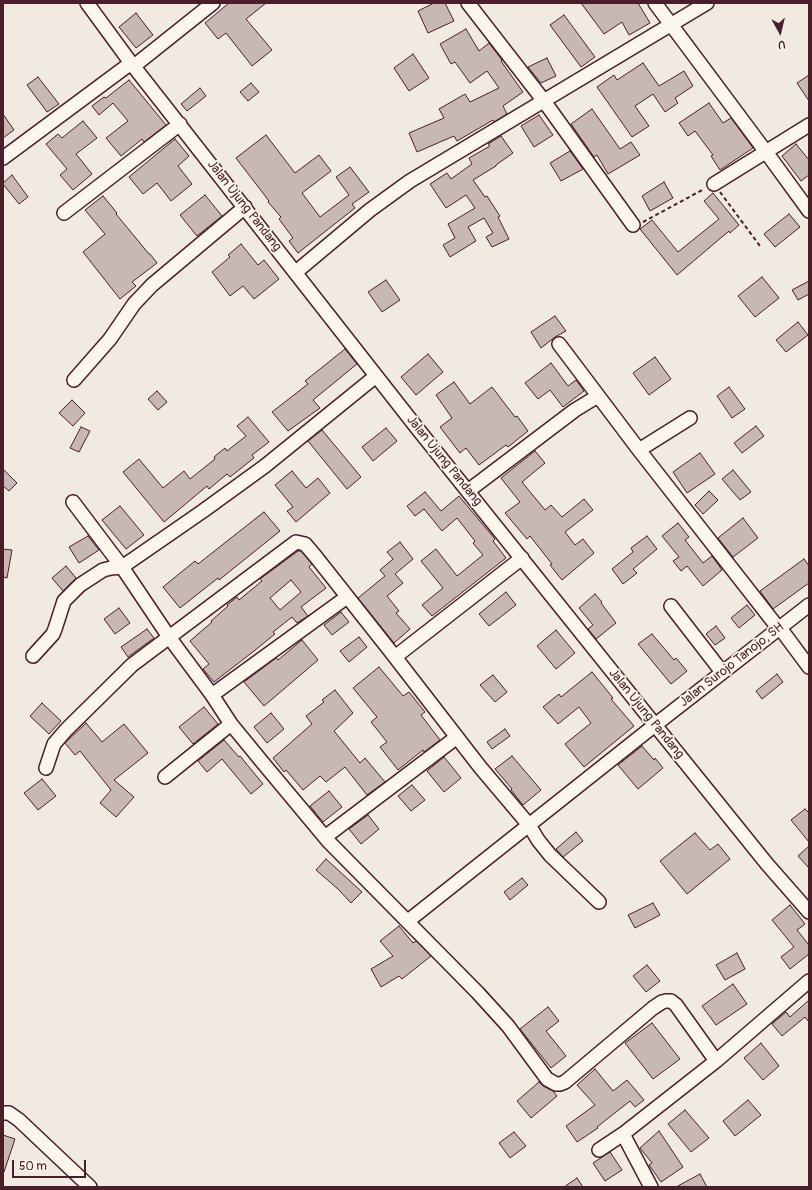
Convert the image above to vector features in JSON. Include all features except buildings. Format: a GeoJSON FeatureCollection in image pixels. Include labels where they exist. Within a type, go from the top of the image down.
{"type":"FeatureCollection","features":[{"type":"Feature","properties":{"kind":"street","name":"Jalan Ujung Pandang"},"geometry":{"type":"LineString","coordinates":[[87,3],[376,376],[767,864],[809,912]]}},
{"type":"Feature","properties":{"kind":"street"},"geometry":{"type":"LineString","coordinates":[[3,158],[133,64],[213,3]]}},
{"type":"Feature","properties":{"kind":"street"},"geometry":{"type":"LineString","coordinates":[[468,3],[544,101],[633,225]]}},
{"type":"Feature","properties":{"kind":"street"},"geometry":{"type":"LineString","coordinates":[[655,3],[809,211]]}},
{"type":"Feature","properties":{"kind":"street"},"geometry":{"type":"LineString","coordinates":[[296,272],[370,210],[399,188],[707,3]]}},
{"type":"Feature","properties":{"kind":"street"},"geometry":{"type":"LineString","coordinates":[[64,213],[180,124]]}},
{"type":"Feature","properties":{"kind":"street"},"geometry":{"type":"LineString","coordinates":[[714,184],[809,125]]}},
{"type":"Feature","properties":{"kind":"street"},"geometry":{"type":"LineString","coordinates":[[74,380],[110,339],[134,304],[152,285],[245,207]]}},
{"type":"Feature","properties":{"kind":"street"},"geometry":{"type":"LineString","coordinates":[[559,344],[639,450],[809,667]]}},
{"type":"Feature","properties":{"kind":"street"},"geometry":{"type":"LineString","coordinates":[[33,656],[55,629],[64,601],[80,585],[103,570],[122,567],[209,507],[265,466],[376,376]]}},
{"type":"Feature","properties":{"kind":"street"},"geometry":{"type":"LineString","coordinates":[[468,491],[575,410],[598,396]]}},
{"type":"Feature","properties":{"kind":"street"},"geometry":{"type":"LineString","coordinates":[[639,450],[690,418]]}},
{"type":"Feature","properties":{"kind":"street"},"geometry":{"type":"LineString","coordinates":[[73,502],[122,567],[168,637],[212,695],[231,724],[324,837],[493,1009],[508,1026],[547,1079],[551,1082],[560,1084],[565,1082],[653,1008],[666,1001],[671,1001],[676,1005],[716,1061]]}},
{"type":"Feature","properties":{"kind":"street"},"geometry":{"type":"LineString","coordinates":[[46,768],[54,744],[126,669],[296,542],[305,544],[457,737],[529,825],[538,840],[550,855],[599,902]]}},
{"type":"Feature","properties":{"kind":"street"},"geometry":{"type":"LineString","coordinates":[[394,657],[522,558]]}},
{"type":"Feature","properties":{"kind":"street"},"geometry":{"type":"LineString","coordinates":[[212,695],[347,597]]}},
{"type":"Feature","properties":{"kind":"street","name":"Jalan Surojo Tanojo, SH"},"geometry":{"type":"LineString","coordinates":[[408,922],[722,672],[809,605]]}},
{"type":"Feature","properties":{"kind":"street"},"geometry":{"type":"LineString","coordinates":[[671,606],[722,672]]}},
{"type":"Feature","properties":{"kind":"street"},"geometry":{"type":"LineString","coordinates":[[166,777],[231,724]]}},
{"type":"Feature","properties":{"kind":"street"},"geometry":{"type":"LineString","coordinates":[[324,837],[457,737]]}},
{"type":"Feature","properties":{"kind":"street"},"geometry":{"type":"LineString","coordinates":[[599,1150],[623,1134],[716,1061],[809,981]]}},
{"type":"Feature","properties":{"kind":"street"},"geometry":{"type":"LineString","coordinates":[[3,1112],[10,1113],[19,1120],[90,1187]]}},
{"type":"Feature","properties":{"kind":"street"},"geometry":{"type":"LineString","coordinates":[[623,1134],[652,1187]]}},
{"type":"Feature","properties":{"kind":"path"},"geometry":{"type":"LineString","coordinates":[[633,225],[638,225],[714,184],[760,246]]}}]}
